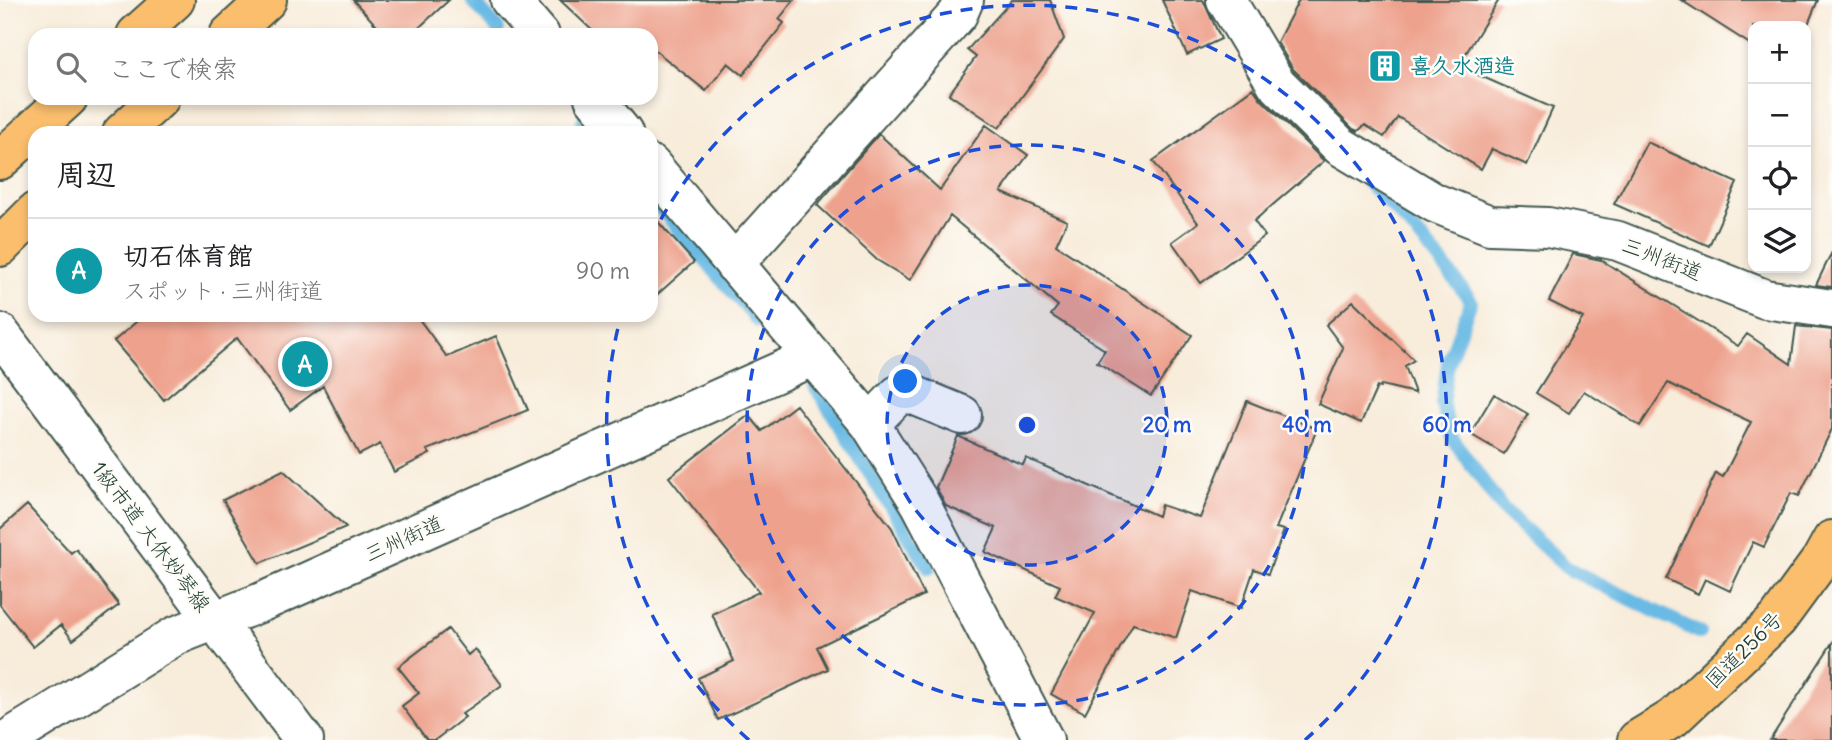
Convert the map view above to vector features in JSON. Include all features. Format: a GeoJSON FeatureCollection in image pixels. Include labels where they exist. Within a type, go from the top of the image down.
{"type":"FeatureCollection","features":[{"type":"Feature","properties":{"kind":"main road"},"geometry":{"type":"LineString","coordinates":[[144,28],[174,0]]}},
{"type":"Feature","properties":{"kind":"main road"},"geometry":{"type":"LineString","coordinates":[[237,28],[267,0]]}},
{"type":"Feature","properties":{"kind":"main road"},"geometry":{"type":"LineString","coordinates":[[37,126],[60,105]]}},
{"type":"Feature","properties":{"kind":"main road"},"geometry":{"type":"LineString","coordinates":[[130,126],[152,105]]}},
{"type":"Feature","properties":{"kind":"main road"},"geometry":{"type":"LineString","coordinates":[[0,160],[28,134]]}},
{"type":"Feature","properties":{"kind":"main road"},"geometry":{"type":"LineString","coordinates":[[0,247],[28,219]]}},
{"type":"Feature","properties":{"kind":"main road","name":"国道256号"},"geometry":{"type":"LineString","coordinates":[[1637,740],[1673,718],[1777,620],[1821,560],[1832,540]]}},
{"type":"Feature","properties":{"kind":"street"},"geometry":{"type":"LineString","coordinates":[[510,0],[534,28]]}},
{"type":"Feature","properties":{"kind":"street"},"geometry":{"type":"LineString","coordinates":[[734,264],[958,14],[964,0]]}},
{"type":"Feature","properties":{"kind":"street","name":"三州街道"},"geometry":{"type":"LineString","coordinates":[[1226,0],[1276,83],[1340,146],[1435,203],[1490,225],[1548,227],[1618,241],[1765,299],[1832,309]]}},
{"type":"Feature","properties":{"kind":"street"},"geometry":{"type":"LineString","coordinates":[[600,105],[617,126]]}},
{"type":"Feature","properties":{"kind":"street"},"geometry":{"type":"LineString","coordinates":[[658,174],[870,424],[920,503],[1044,740]]}},
{"type":"Feature","properties":{"kind":"street","name":"1級市道 大休妙琴線"},"geometry":{"type":"LineString","coordinates":[[0,333],[304,740]]}},
{"type":"Feature","properties":{"kind":"street","name":"三州街道"},"geometry":{"type":"LineString","coordinates":[[8,740],[174,636],[262,602],[812,357]]}},
{"type":"Feature","properties":{"kind":"street"},"geometry":{"type":"LineString","coordinates":[[870,424],[898,395],[911,394],[962,415]]}},
{"type":"Feature","properties":{"kind":"building"},"geometry":{"type":"Polygon","coordinates":[[[353,0],[449,0],[419,28],[379,28],[353,0]]]}},
{"type":"Feature","properties":{"kind":"building"},"geometry":{"type":"Polygon","coordinates":[[[560,0],[794,0],[779,19],[784,23],[743,75],[728,63],[706,91],[658,53],[658,28],[590,28],[560,0]]]}},
{"type":"Feature","properties":{"kind":"building"},"geometry":{"type":"Polygon","coordinates":[[[1012,0],[1050,0],[1064,39],[999,128],[949,94],[976,57],[967,50],[1012,0]]]}},
{"type":"Feature","properties":{"kind":"building"},"geometry":{"type":"Polygon","coordinates":[[[1162,0],[1203,0],[1221,39],[1187,55],[1162,0]]]}},
{"type":"Feature","properties":{"kind":"building","name":"喜久水酒造"},"geometry":{"type":"Polygon","coordinates":[[[1299,0],[1499,0],[1458,66],[1553,108],[1527,165],[1492,149],[1481,169],[1398,117],[1384,137],[1365,125],[1358,131],[1353,129],[1293,69],[1277,42],[1299,0]]]}},
{"type":"Feature","properties":{"kind":"building"},"geometry":{"type":"Polygon","coordinates":[[[1681,0],[1818,0],[1809,21],[1748,21],[1748,43],[1681,0]]]}},
{"type":"Feature","properties":{"kind":"building"},"geometry":{"type":"Polygon","coordinates":[[[1253,88],[1324,161],[1254,221],[1265,236],[1201,283],[1172,242],[1198,223],[1153,161],[1253,88]]]}},
{"type":"Feature","properties":{"kind":"building"},"geometry":{"type":"Polygon","coordinates":[[[986,125],[1028,155],[1001,192],[1067,221],[1056,245],[1192,335],[1151,396],[1097,362],[1105,350],[1051,315],[1058,306],[950,216],[910,280],[877,260],[817,205],[879,134],[940,190],[986,125]]]}},
{"type":"Feature","properties":{"kind":"building"},"geometry":{"type":"Polygon","coordinates":[[[1647,142],[1737,183],[1709,246],[1614,204],[1647,142]]]}},
{"type":"Feature","properties":{"kind":"building"},"geometry":{"type":"Polygon","coordinates":[[[658,222],[694,262],[658,294],[658,222]]]}},
{"type":"Feature","properties":{"kind":"building"},"geometry":{"type":"Polygon","coordinates":[[[1832,252],[1832,287],[1816,285],[1832,252]]]}},
{"type":"Feature","properties":{"kind":"building"},"geometry":{"type":"Polygon","coordinates":[[[1573,254],[1601,260],[1738,346],[1747,334],[1791,364],[1796,326],[1832,330],[1832,429],[1799,496],[1791,493],[1764,547],[1753,542],[1730,591],[1705,579],[1698,594],[1666,579],[1716,473],[1723,477],[1751,422],[1668,383],[1640,426],[1584,391],[1569,413],[1536,393],[1583,318],[1549,301],[1573,254]]]}},
{"type":"Feature","properties":{"kind":"building"},"geometry":{"type":"Polygon","coordinates":[[[1353,301],[1414,360],[1405,366],[1415,393],[1381,385],[1380,388],[1377,387],[1361,423],[1318,404],[1343,348],[1326,325],[1353,301]]]}},
{"type":"Feature","properties":{"kind":"building"},"geometry":{"type":"Polygon","coordinates":[[[136,322],[421,322],[447,357],[496,336],[528,410],[427,450],[430,454],[394,472],[380,444],[359,455],[323,386],[290,410],[237,338],[164,400],[114,341],[136,322]]]}},
{"type":"Feature","properties":{"kind":"building"},"geometry":{"type":"Polygon","coordinates":[[[1494,394],[1528,414],[1504,454],[1470,434],[1494,394]]]}},
{"type":"Feature","properties":{"kind":"building"},"geometry":{"type":"Polygon","coordinates":[[[1247,401],[1317,429],[1276,528],[1284,530],[1268,574],[1254,569],[1241,608],[1192,591],[1176,638],[1133,624],[1085,713],[1051,694],[1095,613],[1055,596],[1060,586],[985,552],[996,528],[946,506],[936,487],[958,436],[1023,465],[1026,458],[1158,516],[1161,505],[1200,518],[1247,401]]]}},
{"type":"Feature","properties":{"kind":"building"},"geometry":{"type":"Polygon","coordinates":[[[796,405],[892,528],[924,595],[817,647],[828,669],[718,720],[698,678],[734,661],[712,614],[759,592],[669,477],[749,415],[762,431],[796,405]]]}},
{"type":"Feature","properties":{"kind":"building"},"geometry":{"type":"Polygon","coordinates":[[[283,470],[346,527],[260,563],[223,500],[283,470]]]}},
{"type":"Feature","properties":{"kind":"building"},"geometry":{"type":"Polygon","coordinates":[[[27,505],[71,553],[76,549],[119,605],[73,640],[61,625],[33,647],[0,605],[0,529],[27,505]]]}},
{"type":"Feature","properties":{"kind":"building"},"geometry":{"type":"Polygon","coordinates":[[[448,629],[468,655],[475,649],[502,685],[462,714],[465,717],[435,740],[427,740],[402,706],[419,693],[398,667],[448,629]]]}},
{"type":"Feature","properties":{"kind":"building"},"geometry":{"type":"Polygon","coordinates":[[[1832,643],[1832,740],[1770,740],[1832,643]]]}},
{"type":"Feature","properties":{"kind":"waterway"},"geometry":{"type":"LineString","coordinates":[[472,0],[497,28]]}},
{"type":"Feature","properties":{"kind":"waterway"},"geometry":{"type":"LineString","coordinates":[[583,121],[588,126]]}},
{"type":"Feature","properties":{"kind":"waterway"},"geometry":{"type":"LineString","coordinates":[[1363,178],[1420,237],[1471,301],[1448,363],[1442,404],[1452,438],[1502,508],[1567,568],[1700,633]]}},
{"type":"Feature","properties":{"kind":"waterway"},"geometry":{"type":"LineString","coordinates":[[658,206],[758,321]]}},
{"type":"Feature","properties":{"kind":"waterway"},"geometry":{"type":"LineString","coordinates":[[815,386],[929,568]]}},
{"type":"Feature","properties":{"kind":"place","name":"喜久水酒造"},"geometry":{"type":"Point","coordinates":[1385,66]}},
{"type":"Feature","properties":{"kind":"place","name":"切石体育館"},"geometry":{"type":"Point","coordinates":[305,364]}}]}
